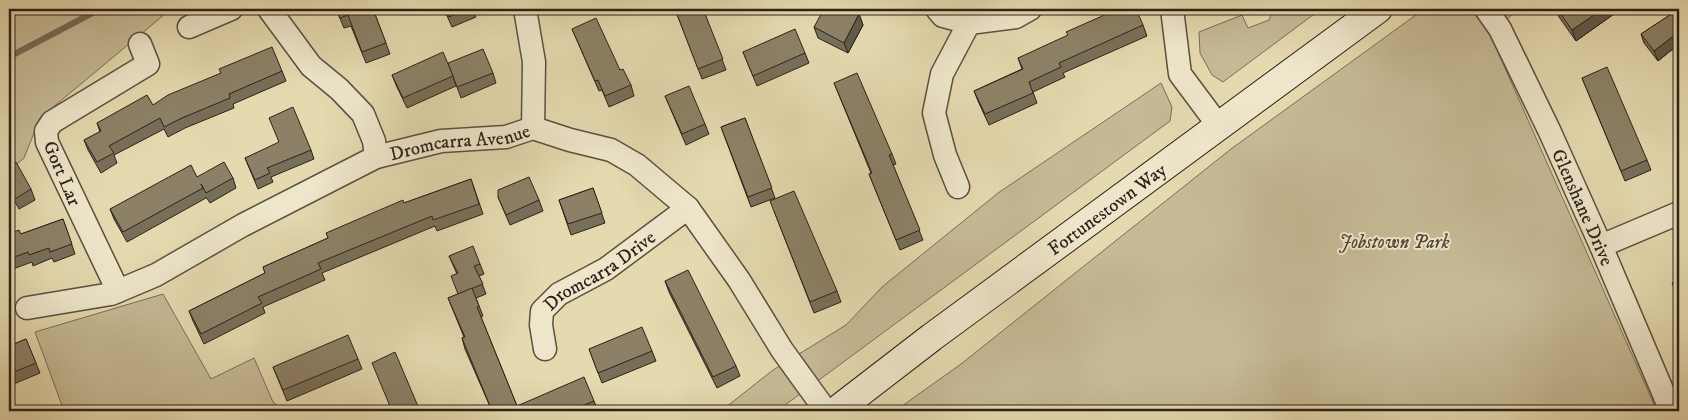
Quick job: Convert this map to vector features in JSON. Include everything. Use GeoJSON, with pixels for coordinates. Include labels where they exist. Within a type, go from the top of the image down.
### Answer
{"type":"FeatureCollection","features":[{"type":"Feature","properties":{"kind":"street"},"geometry":{"type":"LineString","coordinates":[[189,27],[231,9]]}},
{"type":"Feature","properties":{"kind":"street"},"geometry":{"type":"LineString","coordinates":[[268,9],[311,66],[339,89],[363,114],[374,141],[376,157]]}},
{"type":"Feature","properties":{"kind":"street"},"geometry":{"type":"LineString","coordinates":[[525,9],[534,62],[533,128]]}},
{"type":"Feature","properties":{"kind":"street"},"geometry":{"type":"LineString","coordinates":[[937,9],[943,16],[969,23],[1016,17],[1030,9]]}},
{"type":"Feature","properties":{"kind":"street"},"geometry":{"type":"LineString","coordinates":[[1172,9],[1180,74],[1218,125]]}},
{"type":"Feature","properties":{"kind":"street","name":"Fortunestown Way"},"geometry":{"type":"LineString","coordinates":[[836,411],[932,337],[1378,9]]}},
{"type":"Feature","properties":{"kind":"street","name":"Glenshane Drive"},"geometry":{"type":"LineString","coordinates":[[1486,9],[1504,37],[1549,130],[1601,246],[1671,411]]}},
{"type":"Feature","properties":{"kind":"street"},"geometry":{"type":"LineString","coordinates":[[958,187],[945,155],[934,113],[942,74],[969,23]]}},
{"type":"Feature","properties":{"kind":"street","name":"Gort Lar"},"geometry":{"type":"LineString","coordinates":[[118,291],[47,142],[46,131],[52,122],[148,64],[140,44]]}},
{"type":"Feature","properties":{"kind":"street","name":"Dromcarra Avenue"},"geometry":{"type":"LineString","coordinates":[[19,310],[111,294],[156,275],[243,225],[376,157],[441,141],[506,137],[533,128],[570,140],[611,150],[637,165],[688,208],[739,280],[782,350],[826,411]]}},
{"type":"Feature","properties":{"kind":"street","name":"Dromcarra Drive"},"geometry":{"type":"LineString","coordinates":[[545,349],[541,325],[542,311],[559,294],[606,269],[688,208]]}},
{"type":"Feature","properties":{"kind":"street"},"geometry":{"type":"LineString","coordinates":[[1601,246],[1679,213]]}},
{"type":"Feature","properties":{"kind":"green space"},"geometry":{"type":"Polygon","coordinates":[[[175,9],[165,14],[40,118],[24,158],[9,171],[9,10],[175,9]]]}},
{"type":"Feature","properties":{"kind":"green space"},"geometry":{"type":"Polygon","coordinates":[[[1273,9],[1321,9],[1223,82],[1212,75],[1200,53],[1199,32],[1242,15],[1248,28],[1269,20],[1273,9]]]}},
{"type":"Feature","properties":{"kind":"green space","name":"Jobstown Park"},"geometry":{"type":"Polygon","coordinates":[[[1427,9],[1520,9],[1489,32],[1657,411],[895,411],[961,364],[1231,149],[1420,12],[1427,9]]]}},
{"type":"Feature","properties":{"kind":"green space"},"geometry":{"type":"Polygon","coordinates":[[[1161,83],[1172,107],[1170,121],[777,411],[721,411],[773,370],[846,325],[882,287],[998,193],[1161,83]]]}},
{"type":"Feature","properties":{"kind":"green space"},"geometry":{"type":"Polygon","coordinates":[[[163,294],[211,379],[254,358],[273,402],[285,411],[64,411],[35,332],[163,294]]]}},
{"type":"Feature","properties":{"kind":"building"},"geometry":{"type":"Polygon","coordinates":[[[336,9],[373,9],[386,43],[362,52],[348,15],[340,18],[336,9]]]}},
{"type":"Feature","properties":{"kind":"building"},"geometry":{"type":"Polygon","coordinates":[[[445,9],[467,9],[449,17],[445,9]]]}},
{"type":"Feature","properties":{"kind":"building"},"geometry":{"type":"Polygon","coordinates":[[[675,9],[703,9],[723,59],[698,69],[675,9]]]}},
{"type":"Feature","properties":{"kind":"building"},"geometry":{"type":"Polygon","coordinates":[[[824,9],[848,9],[859,14],[844,43],[814,27],[824,9]]]}},
{"type":"Feature","properties":{"kind":"building"},"geometry":{"type":"Polygon","coordinates":[[[1118,9],[1136,9],[1143,25],[1059,63],[1061,67],[1029,82],[1033,93],[985,114],[974,91],[1023,69],[1018,58],[1068,35],[1066,32],[1118,9]]]}},
{"type":"Feature","properties":{"kind":"building"},"geometry":{"type":"Polygon","coordinates":[[[1557,9],[1603,9],[1572,30],[1557,9]]]}},
{"type":"Feature","properties":{"kind":"building"},"geometry":{"type":"Polygon","coordinates":[[[1679,9],[1679,39],[1676,34],[1654,51],[1641,34],[1679,9]]]}},
{"type":"Feature","properties":{"kind":"building"},"geometry":{"type":"Polygon","coordinates":[[[596,18],[620,70],[623,69],[631,85],[605,96],[598,80],[595,81],[572,29],[596,18]]]}},
{"type":"Feature","properties":{"kind":"building"},"geometry":{"type":"Polygon","coordinates":[[[795,29],[805,53],[753,76],[743,52],[795,29]]]}},
{"type":"Feature","properties":{"kind":"building"},"geometry":{"type":"Polygon","coordinates":[[[272,47],[282,71],[229,94],[230,98],[164,127],[160,118],[109,146],[114,153],[97,162],[84,140],[101,131],[97,123],[147,95],[153,105],[168,95],[221,73],[219,69],[272,47]]]}},
{"type":"Feature","properties":{"kind":"building"},"geometry":{"type":"Polygon","coordinates":[[[483,49],[493,73],[457,87],[448,63],[483,49]]]}},
{"type":"Feature","properties":{"kind":"building"},"geometry":{"type":"Polygon","coordinates":[[[443,52],[453,76],[403,98],[392,75],[443,52]]]}},
{"type":"Feature","properties":{"kind":"building"},"geometry":{"type":"Polygon","coordinates":[[[1607,67],[1647,160],[1621,171],[1582,78],[1607,67]]]}},
{"type":"Feature","properties":{"kind":"building"},"geometry":{"type":"Polygon","coordinates":[[[857,73],[892,154],[889,155],[920,230],[896,240],[869,174],[872,173],[834,83],[857,73]]]}},
{"type":"Feature","properties":{"kind":"building"},"geometry":{"type":"Polygon","coordinates":[[[689,86],[705,124],[682,134],[665,96],[689,86]]]}},
{"type":"Feature","properties":{"kind":"building"},"geometry":{"type":"Polygon","coordinates":[[[293,107],[311,150],[267,168],[270,173],[255,180],[245,158],[279,142],[269,118],[293,107]]]}},
{"type":"Feature","properties":{"kind":"building"},"geometry":{"type":"Polygon","coordinates":[[[745,118],[772,188],[748,197],[721,127],[745,118]]]}},
{"type":"Feature","properties":{"kind":"building"},"geometry":{"type":"Polygon","coordinates":[[[16,162],[31,189],[15,199],[9,187],[9,166],[16,162]]]}},
{"type":"Feature","properties":{"kind":"building"},"geometry":{"type":"Polygon","coordinates":[[[224,162],[233,178],[206,193],[201,184],[203,188],[123,232],[110,209],[191,165],[197,177],[224,162]]]}},
{"type":"Feature","properties":{"kind":"building"},"geometry":{"type":"Polygon","coordinates":[[[529,177],[539,200],[506,215],[498,197],[498,190],[529,177]]]}},
{"type":"Feature","properties":{"kind":"building"},"geometry":{"type":"Polygon","coordinates":[[[471,179],[479,204],[433,220],[432,216],[318,263],[321,269],[258,297],[262,303],[201,334],[189,311],[265,273],[263,267],[328,238],[326,233],[403,200],[404,203],[471,179]]]}},
{"type":"Feature","properties":{"kind":"building"},"geometry":{"type":"Polygon","coordinates":[[[593,188],[602,213],[568,224],[559,200],[593,188]]]}},
{"type":"Feature","properties":{"kind":"building"},"geometry":{"type":"Polygon","coordinates":[[[794,191],[837,291],[810,302],[770,201],[794,191]]]}},
{"type":"Feature","properties":{"kind":"building"},"geometry":{"type":"Polygon","coordinates":[[[63,219],[72,244],[50,252],[49,248],[29,255],[28,252],[9,259],[9,234],[19,230],[21,234],[63,219]]]}},
{"type":"Feature","properties":{"kind":"building"},"geometry":{"type":"Polygon","coordinates":[[[473,246],[480,264],[474,266],[483,284],[458,294],[451,276],[458,273],[449,256],[473,246]]]}},
{"type":"Feature","properties":{"kind":"building"},"geometry":{"type":"Polygon","coordinates":[[[688,270],[736,366],[713,377],[665,281],[688,270]]]}},
{"type":"Feature","properties":{"kind":"building"},"geometry":{"type":"Polygon","coordinates":[[[1679,279],[1679,298],[1672,283],[1679,279]]]}},
{"type":"Feature","properties":{"kind":"building"},"geometry":{"type":"Polygon","coordinates":[[[472,288],[479,306],[477,307],[517,406],[584,377],[594,401],[570,411],[492,411],[462,338],[465,337],[448,298],[472,288]]]}},
{"type":"Feature","properties":{"kind":"building"},"geometry":{"type":"Polygon","coordinates":[[[642,327],[652,351],[598,373],[589,349],[642,327]]]}},
{"type":"Feature","properties":{"kind":"building"},"geometry":{"type":"Polygon","coordinates":[[[348,335],[358,359],[283,390],[273,367],[348,335]]]}},
{"type":"Feature","properties":{"kind":"building"},"geometry":{"type":"Polygon","coordinates":[[[26,339],[36,363],[9,374],[9,346],[26,339]]]}},
{"type":"Feature","properties":{"kind":"building"},"geometry":{"type":"Polygon","coordinates":[[[395,352],[420,411],[392,411],[372,363],[395,352]]]}},
{"type":"Feature","properties":{"kind":"waterway"},"geometry":{"type":"LineString","coordinates":[[9,57],[100,9]]}}]}
